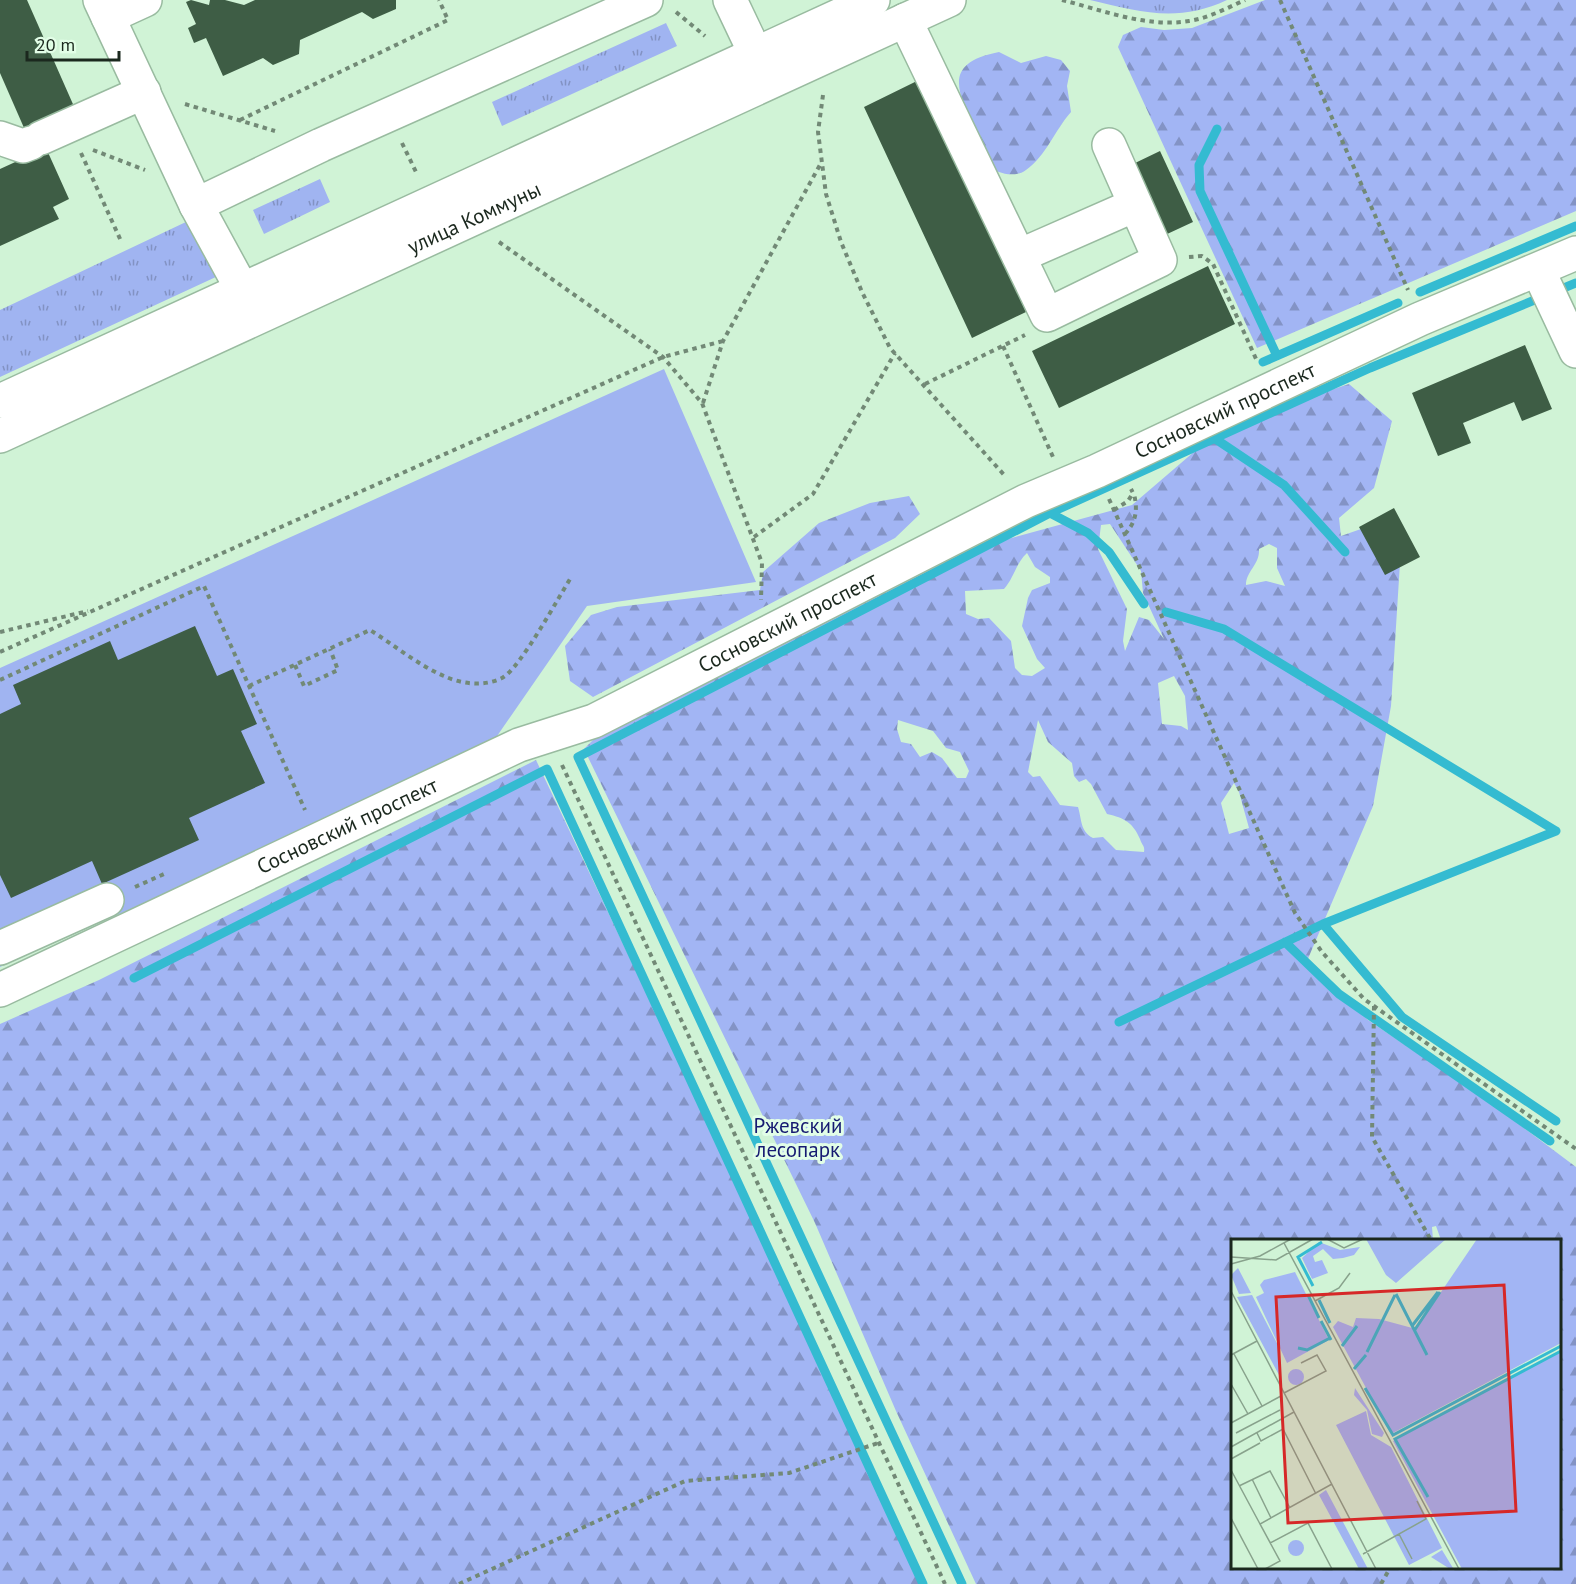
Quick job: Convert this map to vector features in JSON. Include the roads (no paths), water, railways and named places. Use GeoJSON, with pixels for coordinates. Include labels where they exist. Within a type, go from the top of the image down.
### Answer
{"type":"FeatureCollection","features":[{"type":"Feature","properties":{"kind":"street"},"geometry":{"type":"LineString","coordinates":[[145,0],[104,8],[192,196],[249,303]]}},
{"type":"Feature","properties":{"kind":"street"},"geometry":{"type":"LineString","coordinates":[[730,0],[763,68]]}},
{"type":"Feature","properties":{"kind":"street","name":"улица Коммуны"},"geometry":{"type":"LineString","coordinates":[[763,68],[873,0]]}},
{"type":"Feature","properties":{"kind":"street","name":"улица Коммуны"},"geometry":{"type":"LineString","coordinates":[[0,401],[249,303],[763,68],[905,20],[949,0]]}},
{"type":"Feature","properties":{"kind":"street"},"geometry":{"type":"LineString","coordinates":[[192,196],[321,145],[658,4]]}},
{"type":"Feature","properties":{"kind":"street"},"geometry":{"type":"LineString","coordinates":[[905,20],[1047,315],[1160,260],[1108,145]]}},
{"type":"Feature","properties":{"kind":"street"},"geometry":{"type":"LineString","coordinates":[[40,139],[144,92]]}},
{"type":"Feature","properties":{"kind":"street"},"geometry":{"type":"LineString","coordinates":[[1019,256],[1135,205]]}},
{"type":"Feature","properties":{"kind":"street","name":"Сосновский проспект"},"geometry":{"type":"LineString","coordinates":[[0,990],[519,745],[550,737],[594,721],[1026,501],[1066,485],[1420,319],[1576,254]]}},
{"type":"Feature","properties":{"kind":"street"},"geometry":{"type":"LineString","coordinates":[[1538,270],[1576,351]]}},
{"type":"Feature","properties":{"kind":"street","name":"улица Коммуны"},"geometry":{"type":"LineString","coordinates":[[0,436],[249,303]]}},
{"type":"Feature","properties":{"kind":"street"},"geometry":{"type":"LineString","coordinates":[[0,948],[108,900]]}},
{"type":"Feature","properties":{"kind":"waterway"},"geometry":{"type":"LineString","coordinates":[[1217,129],[1199,165],[1200,191],[1277,356]]}},
{"type":"Feature","properties":{"kind":"waterway"},"geometry":{"type":"LineString","coordinates":[[1420,292],[1576,226]]}},
{"type":"Feature","properties":{"kind":"waterway"},"geometry":{"type":"LineString","coordinates":[[962,1584],[578,757],[1050,513],[1370,368],[1576,283]]}},
{"type":"Feature","properties":{"kind":"waterway"},"geometry":{"type":"LineString","coordinates":[[1263,362],[1398,303]]}},
{"type":"Feature","properties":{"kind":"waterway"},"geometry":{"type":"LineString","coordinates":[[1214,438],[1284,485],[1345,552]]}},
{"type":"Feature","properties":{"kind":"waterway"},"geometry":{"type":"LineString","coordinates":[[1050,513],[1088,533],[1109,552],[1144,604]]}},
{"type":"Feature","properties":{"kind":"waterway"},"geometry":{"type":"LineString","coordinates":[[1166,612],[1224,629],[1556,831]]}},
{"type":"Feature","properties":{"kind":"waterway"},"geometry":{"type":"LineString","coordinates":[[134,978],[547,769],[923,1584]]}},
{"type":"Feature","properties":{"kind":"waterway"},"geometry":{"type":"LineString","coordinates":[[1119,1022],[1323,924],[1556,831]]}},
{"type":"Feature","properties":{"kind":"waterway"},"geometry":{"type":"LineString","coordinates":[[1323,924],[1402,1017],[1556,1121]]}},
{"type":"Feature","properties":{"kind":"waterway"},"geometry":{"type":"LineString","coordinates":[[1285,942],[1339,994],[1550,1141]]}},
{"type":"Feature","properties":{"kind":"park label","name":"Ржевский лесопарк"},"geometry":{"type":"Point","coordinates":[798,1138]}}]}
